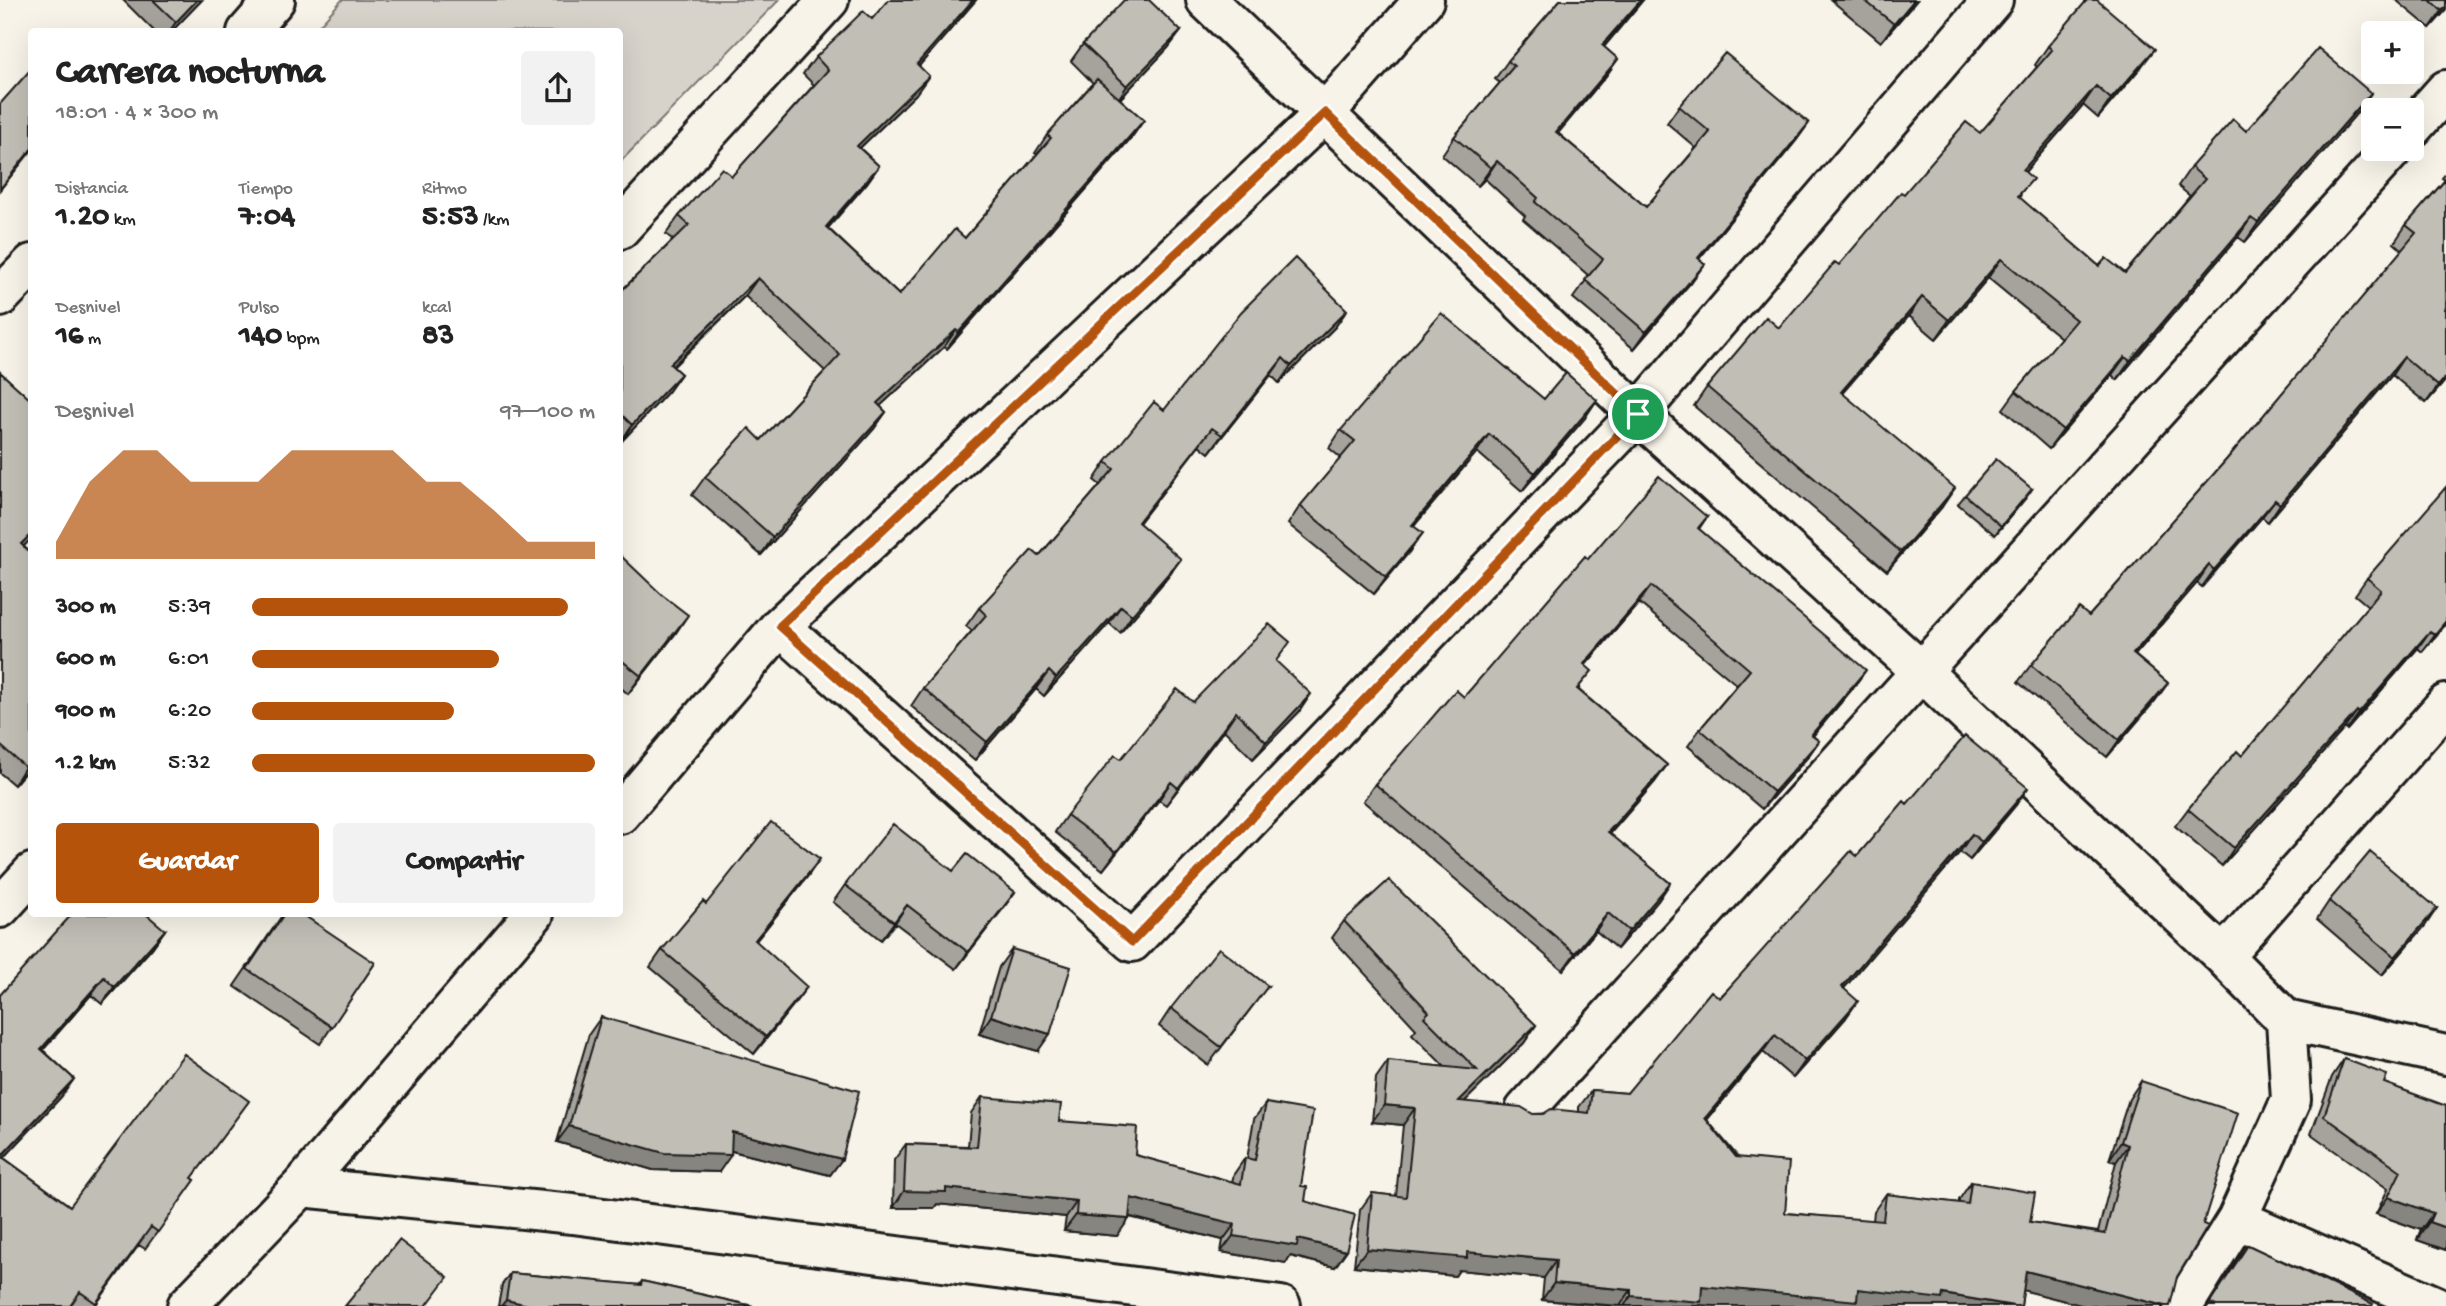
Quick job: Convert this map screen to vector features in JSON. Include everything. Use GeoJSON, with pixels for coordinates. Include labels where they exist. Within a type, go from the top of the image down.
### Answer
{"type":"FeatureCollection","features":[{"type":"Feature","properties":{"kind":"street"},"geometry":{"type":"LineString","coordinates":[[250,28],[275,0]]}},
{"type":"Feature","properties":{"kind":"street"},"geometry":{"type":"LineString","coordinates":[[623,226],[829,0]]}},
{"type":"Feature","properties":{"kind":"street"},"geometry":{"type":"LineString","coordinates":[[1206,0],[1638,414],[1920,670],[2223,956],[2286,1020],[2446,1055]]}},
{"type":"Feature","properties":{"kind":"street"},"geometry":{"type":"LineString","coordinates":[[623,810],[780,626],[1325,113],[1424,0]]}},
{"type":"Feature","properties":{"kind":"street"},"geometry":{"type":"LineString","coordinates":[[780,626],[1132,942],[1638,414],[1993,0]]}},
{"type":"Feature","properties":{"kind":"street"},"geometry":{"type":"LineString","coordinates":[[2424,115],[2446,90]]}},
{"type":"Feature","properties":{"kind":"street"},"geometry":{"type":"LineString","coordinates":[[1525,1110],[2382,161]]}},
{"type":"Feature","properties":{"kind":"street"},"geometry":{"type":"LineString","coordinates":[[0,297],[28,268]]}},
{"type":"Feature","properties":{"kind":"street"},"geometry":{"type":"LineString","coordinates":[[2223,956],[2446,704]]}},
{"type":"Feature","properties":{"kind":"street"},"geometry":{"type":"LineString","coordinates":[[0,908],[28,877]]}},
{"type":"Feature","properties":{"kind":"street"},"geometry":{"type":"LineString","coordinates":[[187,1306],[301,1187],[531,917]]}},
{"type":"Feature","properties":{"kind":"street"},"geometry":{"type":"LineString","coordinates":[[2183,1306],[2237,1219],[2291,1100],[2286,1020]]}},
{"type":"Feature","properties":{"kind":"street"},"geometry":{"type":"LineString","coordinates":[[301,1187],[573,1214],[1125,1296],[1281,1306]]}},
{"type":"Feature","properties":{"kind":"street"},"geometry":{"type":"LineString","coordinates":[[2237,1219],[2436,1306]]}},
{"type":"Feature","properties":{"kind":"shaded area"},"geometry":{"type":"Polygon","coordinates":[[[342,0],[779,0],[623,159],[623,28],[317,28],[342,0]]]}},
{"type":"Feature","properties":{"kind":"building"},"geometry":{"type":"Polygon","coordinates":[[[153,0],[197,0],[176,22],[153,0]]]}},
{"type":"Feature","properties":{"kind":"building"},"geometry":{"type":"Polygon","coordinates":[[[888,0],[973,0],[917,64],[929,76],[857,146],[879,166],[826,227],[899,295],[955,229],[965,238],[1051,138],[1047,135],[1097,79],[1144,120],[959,332],[956,330],[877,403],[886,412],[773,537],[705,477],[749,428],[761,440],[840,355],[758,278],[670,364],[681,374],[632,425],[623,416],[623,289],[689,225],[679,216],[722,168],[732,176],[828,70],[816,57],[863,11],[872,19],[888,0]]]}},
{"type":"Feature","properties":{"kind":"building"},"geometry":{"type":"Polygon","coordinates":[[[1124,0],[1149,0],[1181,31],[1127,86],[1083,44],[1124,0]]]}},
{"type":"Feature","properties":{"kind":"building"},"geometry":{"type":"Polygon","coordinates":[[[1560,0],[1641,0],[1602,45],[1618,59],[1556,132],[1646,207],[1710,132],[1679,106],[1725,53],[1809,123],[1698,258],[1705,264],[1646,332],[1585,280],[1603,259],[1535,202],[1538,198],[1497,161],[1491,168],[1454,137],[1514,66],[1508,61],[1560,0]]]}},
{"type":"Feature","properties":{"kind":"building"},"geometry":{"type":"Polygon","coordinates":[[[1864,0],[1914,0],[1894,24],[1864,0]]]}},
{"type":"Feature","properties":{"kind":"building"},"geometry":{"type":"Polygon","coordinates":[[[2087,0],[2097,0],[2155,49],[2111,99],[2096,86],[2023,170],[2033,179],[2018,196],[2099,266],[2106,258],[2125,273],[2205,179],[2191,167],[2233,119],[2246,131],[2318,48],[2371,93],[2367,98],[2361,98],[2361,105],[2258,223],[2251,218],[2130,361],[2125,357],[2063,430],[2016,391],[2076,320],[2001,259],[1949,320],[1922,297],[1841,392],[1955,488],[1901,552],[1707,387],[1766,317],[1779,328],[1835,262],[1839,265],[1901,192],[1904,194],[1966,122],[1980,133],[2052,50],[2048,46],[2087,0]]]}},
{"type":"Feature","properties":{"kind":"building"},"geometry":{"type":"Polygon","coordinates":[[[2430,0],[2446,0],[2446,6],[2442,11],[2430,0]]]}},
{"type":"Feature","properties":{"kind":"building"},"geometry":{"type":"Polygon","coordinates":[[[28,72],[28,153],[0,189],[0,104],[28,72]]]}},
{"type":"Feature","properties":{"kind":"building"},"geometry":{"type":"Polygon","coordinates":[[[2446,179],[2446,377],[2438,386],[2404,357],[2280,504],[2275,500],[2214,570],[2209,565],[2133,654],[2168,683],[2119,740],[2031,665],[2079,608],[2089,616],[2227,459],[2416,233],[2406,225],[2446,179]]]}},
{"type":"Feature","properties":{"kind":"building"},"geometry":{"type":"Polygon","coordinates":[[[1295,258],[1347,310],[1291,366],[1283,358],[1222,435],[1212,428],[1138,522],[1181,559],[1132,615],[1121,606],[1056,678],[1049,671],[987,742],[923,688],[986,615],[979,608],[1032,550],[1039,556],[1114,469],[1106,462],[1154,402],[1164,410],[1241,312],[1295,258]]]}},
{"type":"Feature","properties":{"kind":"building"},"geometry":{"type":"Polygon","coordinates":[[[1441,313],[1544,399],[1566,373],[1597,400],[1535,473],[1489,434],[1412,525],[1423,533],[1386,577],[1300,506],[1355,441],[1341,430],[1441,313]]]}},
{"type":"Feature","properties":{"kind":"building"},"geometry":{"type":"Polygon","coordinates":[[[0,372],[28,397],[28,537],[21,544],[28,550],[28,764],[25,767],[0,745],[0,372]]]}},
{"type":"Feature","properties":{"kind":"building"},"geometry":{"type":"Polygon","coordinates":[[[1996,459],[2032,489],[2001,526],[1965,495],[1996,459]]]}},
{"type":"Feature","properties":{"kind":"building"},"geometry":{"type":"Polygon","coordinates":[[[1659,476],[1707,517],[1698,528],[1866,670],[1811,735],[1819,741],[1774,792],[1700,729],[1750,670],[1651,586],[1584,664],[1592,671],[1577,689],[1667,765],[1608,832],[1670,883],[1629,931],[1608,913],[1575,953],[1375,784],[1456,690],[1464,697],[1585,556],[1588,559],[1659,476]]]}},
{"type":"Feature","properties":{"kind":"building"},"geometry":{"type":"Polygon","coordinates":[[[2446,487],[2446,621],[2435,634],[2430,631],[2359,713],[2357,711],[2234,848],[2188,809],[2237,751],[2242,756],[2381,590],[2367,578],[2446,487]]]}},
{"type":"Feature","properties":{"kind":"building"},"geometry":{"type":"Polygon","coordinates":[[[623,558],[662,595],[688,615],[641,676],[623,661],[623,558]]]}},
{"type":"Feature","properties":{"kind":"building"},"geometry":{"type":"Polygon","coordinates":[[[1269,624],[1290,642],[1276,661],[1311,694],[1266,742],[1236,712],[1178,788],[1171,782],[1116,852],[1067,815],[1115,755],[1121,759],[1177,689],[1193,702],[1269,624]]]}},
{"type":"Feature","properties":{"kind":"building"},"geometry":{"type":"Polygon","coordinates":[[[1965,736],[2028,788],[1982,842],[1972,834],[1842,987],[1858,1001],[1805,1061],[1775,1035],[1705,1118],[1736,1157],[1789,1162],[1785,1213],[1883,1221],[1886,1194],[1968,1204],[1971,1182],[2035,1193],[2030,1222],[2105,1234],[2128,1145],[2121,1142],[2141,1081],[2238,1113],[2203,1224],[2208,1226],[2177,1277],[2170,1306],[2026,1271],[2021,1306],[1943,1294],[1942,1299],[1858,1289],[1857,1301],[1702,1286],[1701,1302],[1631,1296],[1631,1290],[1554,1283],[1556,1260],[1467,1252],[1467,1258],[1367,1249],[1372,1193],[1406,1197],[1415,1108],[1384,1105],[1388,1061],[1477,1070],[1424,1017],[1429,1012],[1344,921],[1389,880],[1536,1025],[1459,1101],[1521,1107],[1533,1114],[1543,1114],[1551,1109],[1589,1113],[1592,1090],[1627,1093],[1711,991],[1720,998],[1851,851],[1857,856],[1904,801],[1907,804],[1965,736]]]}},
{"type":"Feature","properties":{"kind":"building"},"geometry":{"type":"Polygon","coordinates":[[[771,822],[820,859],[755,940],[807,987],[766,1037],[662,950],[703,901],[706,904],[771,822]]]}},
{"type":"Feature","properties":{"kind":"building"},"geometry":{"type":"Polygon","coordinates":[[[893,824],[953,871],[967,854],[1015,892],[968,952],[907,905],[894,922],[845,885],[893,824]]]}},
{"type":"Feature","properties":{"kind":"building"},"geometry":{"type":"Polygon","coordinates":[[[2370,852],[2437,908],[2395,957],[2329,901],[2370,852]]]}},
{"type":"Feature","properties":{"kind":"building"},"geometry":{"type":"Polygon","coordinates":[[[69,917],[150,917],[165,930],[114,987],[104,977],[41,1049],[74,1079],[1,1156],[70,1206],[184,1054],[249,1101],[192,1178],[195,1180],[158,1232],[151,1227],[96,1303],[80,1292],[70,1306],[0,1306],[0,995],[69,917]]]}},
{"type":"Feature","properties":{"kind":"building"},"geometry":{"type":"Polygon","coordinates":[[[282,917],[306,917],[375,963],[332,1027],[247,969],[282,917]]]}},
{"type":"Feature","properties":{"kind":"building"},"geometry":{"type":"Polygon","coordinates":[[[1219,948],[1268,986],[1221,1047],[1171,1008],[1219,948]]]}},
{"type":"Feature","properties":{"kind":"building"},"geometry":{"type":"Polygon","coordinates":[[[1012,949],[1071,967],[1050,1034],[991,1016],[1012,949]]]}},
{"type":"Feature","properties":{"kind":"building"},"geometry":{"type":"Polygon","coordinates":[[[601,1017],[859,1091],[842,1159],[732,1132],[731,1155],[664,1153],[569,1126],[601,1017]]]}},
{"type":"Feature","properties":{"kind":"building"},"geometry":{"type":"Polygon","coordinates":[[[2344,1059],[2387,1075],[2384,1083],[2446,1106],[2446,1228],[2429,1222],[2433,1213],[2388,1197],[2401,1171],[2324,1116],[2344,1059]]]}},
{"type":"Feature","properties":{"kind":"building"},"geometry":{"type":"Polygon","coordinates":[[[982,1097],[1061,1104],[1059,1121],[1137,1127],[1135,1155],[1241,1184],[1245,1158],[1255,1160],[1266,1103],[1313,1111],[1301,1186],[1307,1187],[1305,1201],[1355,1215],[1346,1251],[1298,1239],[1297,1246],[1233,1236],[1235,1224],[1131,1198],[1129,1219],[1076,1215],[1077,1201],[946,1188],[946,1192],[904,1191],[906,1144],[977,1147],[982,1097]]]}},
{"type":"Feature","properties":{"kind":"building"},"geometry":{"type":"Polygon","coordinates":[[[399,1240],[448,1277],[426,1306],[345,1306],[399,1240]]]}},
{"type":"Feature","properties":{"kind":"building"},"geometry":{"type":"Polygon","coordinates":[[[2248,1245],[2373,1304],[2216,1306],[2210,1303],[2248,1245]]]}},
{"type":"Feature","properties":{"kind":"building"},"geometry":{"type":"Polygon","coordinates":[[[510,1273],[641,1285],[642,1281],[753,1306],[533,1306],[506,1300],[510,1273]]]}},
{"type":"Feature","properties":{"kind":"route"},"geometry":{"type":"LineString","coordinates":[[1325,113],[1638,414],[1132,942],[780,626],[1325,113]]}}]}
